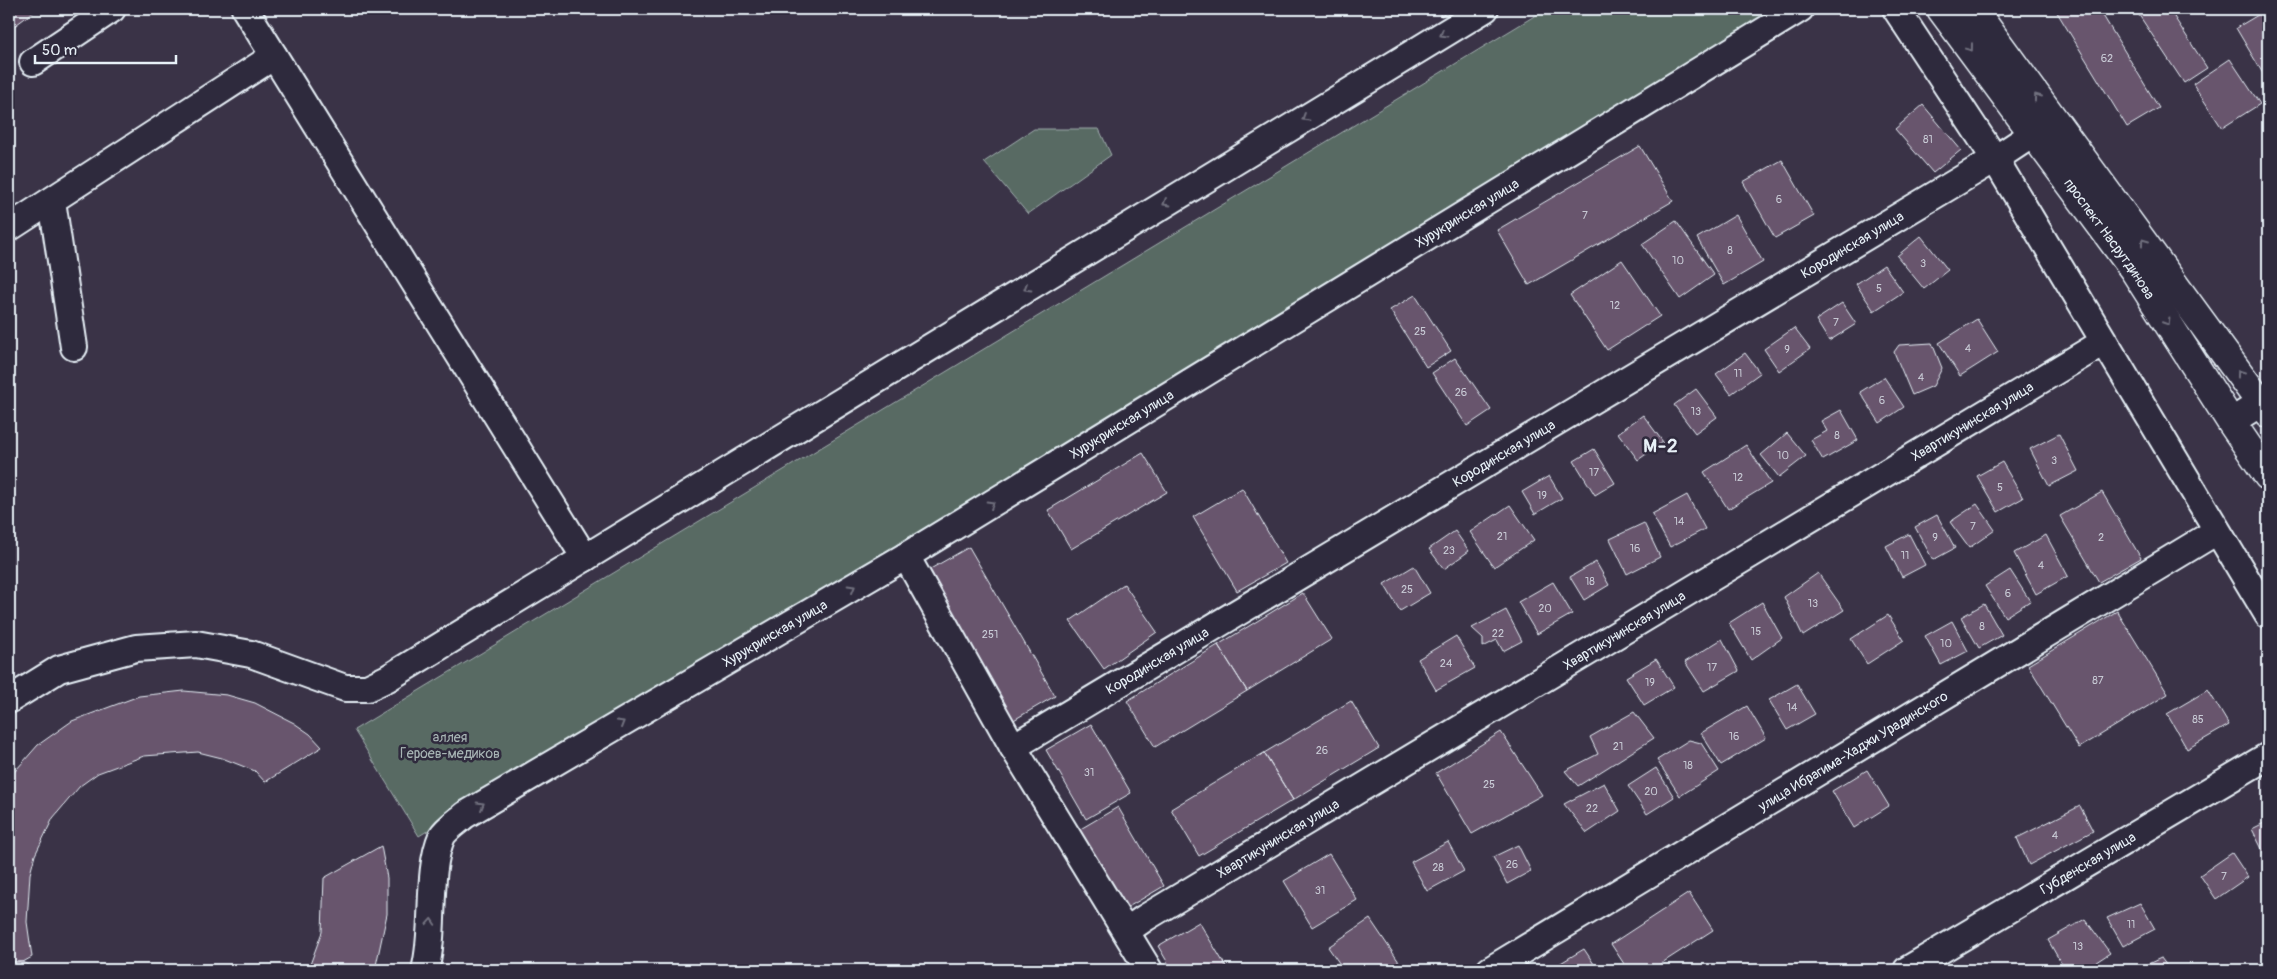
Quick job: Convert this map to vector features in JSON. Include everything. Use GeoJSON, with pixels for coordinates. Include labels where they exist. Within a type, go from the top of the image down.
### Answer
{"type":"FeatureCollection","features":[{"type":"Feature","properties":{"kind":"main road","name":"проспект Насрутдинова"},"geometry":{"type":"LineString","coordinates":[[1941,9],[2043,126],[2266,405]]}},
{"type":"Feature","properties":{"kind":"main road","name":"проспект Насрутдинова"},"geometry":{"type":"LineString","coordinates":[[1973,9],[2043,126],[2231,422],[2268,476]]}},
{"type":"Feature","properties":{"kind":"street"},"geometry":{"type":"LineString","coordinates":[[33,62],[112,9]]}},
{"type":"Feature","properties":{"kind":"street"},"geometry":{"type":"LineString","coordinates":[[244,9],[585,558]]}},
{"type":"Feature","properties":{"kind":"street"},"geometry":{"type":"LineString","coordinates":[[9,700],[59,669],[136,648],[196,644],[251,654],[345,688],[367,688],[388,678],[1485,9]]}},
{"type":"Feature","properties":{"kind":"street","name":"Хурукринская улица"},"geometry":{"type":"LineString","coordinates":[[425,970],[429,956],[436,868],[443,835],[465,815],[906,556],[1800,9]]}},
{"type":"Feature","properties":{"kind":"street"},"geometry":{"type":"LineString","coordinates":[[1896,9],[1995,159],[2268,615]]}},
{"type":"Feature","properties":{"kind":"street"},"geometry":{"type":"LineString","coordinates":[[9,228],[274,56]]}},
{"type":"Feature","properties":{"kind":"street","name":"Кородинская улица"},"geometry":{"type":"LineString","coordinates":[[1012,747],[1995,159],[2043,126]]}},
{"type":"Feature","properties":{"kind":"street"},"geometry":{"type":"LineString","coordinates":[[52,201],[74,348]]}},
{"type":"Feature","properties":{"kind":"street","name":"Хвартикунинская улица"},"geometry":{"type":"LineString","coordinates":[[1136,924],[2104,342]]}},
{"type":"Feature","properties":{"kind":"street"},"geometry":{"type":"LineString","coordinates":[[2231,422],[2266,405]]}},
{"type":"Feature","properties":{"kind":"street","name":"улица Ибрагима-Хаджи Урадинского"},"geometry":{"type":"LineString","coordinates":[[1490,970],[2217,532]]}},
{"type":"Feature","properties":{"kind":"street"},"geometry":{"type":"LineString","coordinates":[[906,556],[1012,747],[1136,924],[1149,970]]}},
{"type":"Feature","properties":{"kind":"street","name":"Губденская улица"},"geometry":{"type":"LineString","coordinates":[[1907,970],[2268,756]]}},
{"type":"Feature","properties":{"kind":"green space","name":"аллея Героев-медиков"},"geometry":{"type":"Polygon","coordinates":[[[1546,9],[1781,9],[419,836],[354,730],[1546,9]]]}},
{"type":"Feature","properties":{"kind":"green space"},"geometry":{"type":"Polygon","coordinates":[[[1034,129],[1099,129],[1111,155],[1028,214],[984,162],[1034,129]]]}},
{"type":"Feature","properties":{"kind":"building"},"geometry":{"type":"Polygon","coordinates":[[[9,9],[35,9],[36,10],[9,30],[9,9]]]}},
{"type":"Feature","properties":{"kind":"building"},"geometry":{"type":"Polygon","coordinates":[[[1437,9],[1453,9],[1441,16],[1437,9]]]}},
{"type":"Feature","properties":{"kind":"building"},"geometry":{"type":"Polygon","coordinates":[[[2055,9],[2099,9],[2159,108],[2127,127],[2055,9]]]}},
{"type":"Feature","properties":{"kind":"building"},"geometry":{"type":"Polygon","coordinates":[[[2135,9],[2169,9],[2207,68],[2184,83],[2135,9]]]}},
{"type":"Feature","properties":{"kind":"building"},"geometry":{"type":"Polygon","coordinates":[[[2268,9],[2268,82],[2236,28],[2268,9]]]}},
{"type":"Feature","properties":{"kind":"building"},"geometry":{"type":"Polygon","coordinates":[[[2230,59],[2260,104],[2222,128],[2193,84],[2230,59]]]}},
{"type":"Feature","properties":{"kind":"building"},"geometry":{"type":"Polygon","coordinates":[[[1923,105],[1961,150],[1933,173],[1895,129],[1923,105]]]}},
{"type":"Feature","properties":{"kind":"building"},"geometry":{"type":"Polygon","coordinates":[[[1640,146],[1673,201],[1529,285],[1497,230],[1640,146]]]}},
{"type":"Feature","properties":{"kind":"building"},"geometry":{"type":"Polygon","coordinates":[[[1782,160],[1814,216],[1775,238],[1743,182],[1782,160]]]}},
{"type":"Feature","properties":{"kind":"building"},"geometry":{"type":"Polygon","coordinates":[[[1736,215],[1763,262],[1724,285],[1697,238],[1736,215]]]}},
{"type":"Feature","properties":{"kind":"building"},"geometry":{"type":"Polygon","coordinates":[[[1676,221],[1714,275],[1680,299],[1642,244],[1676,221]]]}},
{"type":"Feature","properties":{"kind":"building"},"geometry":{"type":"Polygon","coordinates":[[[1921,236],[1948,270],[1924,289],[1897,256],[1921,236]]]}},
{"type":"Feature","properties":{"kind":"building"},"geometry":{"type":"Polygon","coordinates":[[[1622,260],[1660,316],[1607,350],[1570,295],[1622,260]]]}},
{"type":"Feature","properties":{"kind":"building"},"geometry":{"type":"Polygon","coordinates":[[[1884,265],[1903,292],[1874,311],[1856,284],[1884,265]]]}},
{"type":"Feature","properties":{"kind":"building"},"geometry":{"type":"Polygon","coordinates":[[[1415,295],[1451,351],[1426,367],[1390,310],[1415,295]]]}},
{"type":"Feature","properties":{"kind":"building"},"geometry":{"type":"Polygon","coordinates":[[[1842,303],[1856,324],[1829,341],[1816,320],[1842,303]]]}},
{"type":"Feature","properties":{"kind":"building"},"geometry":{"type":"Polygon","coordinates":[[[1977,319],[1998,352],[1960,376],[1939,343],[1977,319]]]}},
{"type":"Feature","properties":{"kind":"building"},"geometry":{"type":"Polygon","coordinates":[[[1794,328],[1810,349],[1779,371],[1764,349],[1794,328]]]}},
{"type":"Feature","properties":{"kind":"building"},"geometry":{"type":"Polygon","coordinates":[[[1932,343],[1942,368],[1933,386],[1912,395],[1894,352],[1899,345],[1932,343]]]}},
{"type":"Feature","properties":{"kind":"building"},"geometry":{"type":"Polygon","coordinates":[[[1745,353],[1760,373],[1731,394],[1716,374],[1745,353]]]}},
{"type":"Feature","properties":{"kind":"building"},"geometry":{"type":"Polygon","coordinates":[[[1455,358],[1491,410],[1467,426],[1432,373],[1455,358]]]}},
{"type":"Feature","properties":{"kind":"building"},"geometry":{"type":"Polygon","coordinates":[[[1884,377],[1904,407],[1880,423],[1860,392],[1884,377]]]}},
{"type":"Feature","properties":{"kind":"building"},"geometry":{"type":"Polygon","coordinates":[[[1696,389],[1717,417],[1695,433],[1674,405],[1696,389]]]}},
{"type":"Feature","properties":{"kind":"building"},"geometry":{"type":"Polygon","coordinates":[[[1841,410],[1858,440],[1823,460],[1811,440],[1827,431],[1821,421],[1841,410]]]}},
{"type":"Feature","properties":{"kind":"building"},"geometry":{"type":"Polygon","coordinates":[[[1643,415],[1663,442],[1638,460],[1618,433],[1643,415]]]}},
{"type":"Feature","properties":{"kind":"building"},"geometry":{"type":"Polygon","coordinates":[[[1787,433],[1806,456],[1779,477],[1761,455],[1787,433]]]}},
{"type":"Feature","properties":{"kind":"building"},"geometry":{"type":"Polygon","coordinates":[[[2059,434],[2078,471],[2049,486],[2030,449],[2059,434]]]}},
{"type":"Feature","properties":{"kind":"building"},"geometry":{"type":"Polygon","coordinates":[[[1746,445],[1771,483],[1728,509],[1704,472],[1746,445]]]}},
{"type":"Feature","properties":{"kind":"building"},"geometry":{"type":"Polygon","coordinates":[[[1594,449],[1615,483],[1595,495],[1574,461],[1594,449]]]}},
{"type":"Feature","properties":{"kind":"building"},"geometry":{"type":"Polygon","coordinates":[[[1143,453],[1167,492],[1071,549],[1048,510],[1143,453]]]}},
{"type":"Feature","properties":{"kind":"building"},"geometry":{"type":"Polygon","coordinates":[[[2002,462],[2023,498],[1998,512],[1977,476],[2002,462]]]}},
{"type":"Feature","properties":{"kind":"building"},"geometry":{"type":"Polygon","coordinates":[[[1549,476],[1562,498],[1535,514],[1522,492],[1549,476]]]}},
{"type":"Feature","properties":{"kind":"building"},"geometry":{"type":"Polygon","coordinates":[[[1242,488],[1286,563],[1237,591],[1193,517],[1242,488]]]}},
{"type":"Feature","properties":{"kind":"building"},"geometry":{"type":"Polygon","coordinates":[[[2102,492],[2141,558],[2099,582],[2060,516],[2102,492]]]}},
{"type":"Feature","properties":{"kind":"building"},"geometry":{"type":"Polygon","coordinates":[[[1687,495],[1705,529],[1670,547],[1652,514],[1687,495]]]}},
{"type":"Feature","properties":{"kind":"building"},"geometry":{"type":"Polygon","coordinates":[[[1977,504],[1995,530],[1969,548],[1950,522],[1977,504]]]}},
{"type":"Feature","properties":{"kind":"building"},"geometry":{"type":"Polygon","coordinates":[[[1510,505],[1534,540],[1494,567],[1470,532],[1510,505]]]}},
{"type":"Feature","properties":{"kind":"building"},"geometry":{"type":"Polygon","coordinates":[[[1937,515],[1955,548],[1933,560],[1915,527],[1937,515]]]}},
{"type":"Feature","properties":{"kind":"building"},"geometry":{"type":"Polygon","coordinates":[[[1644,523],[1660,557],[1627,574],[1610,539],[1644,523]]]}},
{"type":"Feature","properties":{"kind":"building"},"geometry":{"type":"Polygon","coordinates":[[[1455,531],[1469,551],[1444,569],[1429,549],[1455,531]]]}},
{"type":"Feature","properties":{"kind":"building"},"geometry":{"type":"Polygon","coordinates":[[[1909,534],[1925,565],[1902,577],[1886,546],[1909,534]]]}},
{"type":"Feature","properties":{"kind":"building"},"geometry":{"type":"Polygon","coordinates":[[[2046,535],[2068,576],[2036,594],[2014,553],[2046,535]]]}},
{"type":"Feature","properties":{"kind":"building"},"geometry":{"type":"Polygon","coordinates":[[[969,547],[1055,696],[1012,721],[925,572],[969,547]]]}},
{"type":"Feature","properties":{"kind":"building"},"geometry":{"type":"Polygon","coordinates":[[[1596,562],[1609,585],[1584,600],[1570,577],[1596,562]]]}},
{"type":"Feature","properties":{"kind":"building"},"geometry":{"type":"Polygon","coordinates":[[[1414,566],[1430,593],[1400,611],[1384,584],[1414,566]]]}},
{"type":"Feature","properties":{"kind":"building"},"geometry":{"type":"Polygon","coordinates":[[[2010,570],[2030,601],[2005,617],[1985,586],[2010,570]]]}},
{"type":"Feature","properties":{"kind":"building"},"geometry":{"type":"Polygon","coordinates":[[[1818,573],[1844,610],[1803,636],[1784,597],[1818,573]]]}},
{"type":"Feature","properties":{"kind":"building"},"geometry":{"type":"Polygon","coordinates":[[[1553,582],[1572,614],[1537,634],[1518,602],[1553,582]]]}},
{"type":"Feature","properties":{"kind":"building"},"geometry":{"type":"Polygon","coordinates":[[[1124,584],[1157,632],[1104,669],[1070,621],[1124,584]]]}},
{"type":"Feature","properties":{"kind":"building"},"geometry":{"type":"Polygon","coordinates":[[[1303,593],[1332,639],[1247,691],[1218,645],[1303,593]]]}},
{"type":"Feature","properties":{"kind":"building"},"geometry":{"type":"Polygon","coordinates":[[[1762,602],[1782,638],[1751,660],[1729,623],[1762,602]]]}},
{"type":"Feature","properties":{"kind":"building"},"geometry":{"type":"Polygon","coordinates":[[[1984,604],[2002,635],[1979,648],[1961,617],[1984,604]]]}},
{"type":"Feature","properties":{"kind":"building"},"geometry":{"type":"Polygon","coordinates":[[[1506,610],[1522,641],[1503,651],[1497,640],[1483,647],[1483,638],[1472,628],[1506,610]]]}},
{"type":"Feature","properties":{"kind":"building"},"geometry":{"type":"Polygon","coordinates":[[[2117,611],[2168,694],[2079,748],[2028,665],[2117,611]]]}},
{"type":"Feature","properties":{"kind":"building"},"geometry":{"type":"Polygon","coordinates":[[[1888,615],[1904,640],[1867,664],[1851,639],[1888,615]]]}},
{"type":"Feature","properties":{"kind":"building"},"geometry":{"type":"Polygon","coordinates":[[[1952,621],[1968,651],[1941,665],[1925,636],[1952,621]]]}},
{"type":"Feature","properties":{"kind":"building"},"geometry":{"type":"Polygon","coordinates":[[[1456,636],[1475,668],[1436,690],[1418,659],[1456,636]]]}},
{"type":"Feature","properties":{"kind":"building"},"geometry":{"type":"Polygon","coordinates":[[[1722,639],[1739,671],[1704,691],[1685,662],[1722,639]]]}},
{"type":"Feature","properties":{"kind":"building"},"geometry":{"type":"Polygon","coordinates":[[[1218,645],[1247,691],[1155,747],[1127,701],[1218,645]]]}},
{"type":"Feature","properties":{"kind":"building"},"geometry":{"type":"Polygon","coordinates":[[[1656,659],[1674,687],[1644,705],[1626,677],[1656,659]]]}},
{"type":"Feature","properties":{"kind":"building"},"geometry":{"type":"Polygon","coordinates":[[[1797,684],[1815,714],[1787,730],[1769,700],[1797,684]]]}},
{"type":"Feature","properties":{"kind":"building"},"geometry":{"type":"Polygon","coordinates":[[[2208,690],[2229,725],[2187,749],[2167,714],[2208,690]]]}},
{"type":"Feature","properties":{"kind":"building"},"geometry":{"type":"Polygon","coordinates":[[[184,691],[227,695],[255,703],[294,723],[310,734],[322,747],[265,782],[255,771],[222,758],[198,752],[144,756],[98,773],[80,786],[53,818],[35,855],[30,874],[27,922],[32,957],[23,962],[9,962],[9,778],[38,745],[72,721],[139,696],[184,691]]]}},
{"type":"Feature","properties":{"kind":"building"},"geometry":{"type":"Polygon","coordinates":[[[1351,701],[1379,748],[1293,800],[1264,753],[1351,701]]]}},
{"type":"Feature","properties":{"kind":"building"},"geometry":{"type":"Polygon","coordinates":[[[1747,706],[1766,738],[1721,765],[1701,733],[1747,706]]]}},
{"type":"Feature","properties":{"kind":"building"},"geometry":{"type":"Polygon","coordinates":[[[1634,712],[1654,738],[1578,786],[1565,771],[1598,754],[1590,737],[1634,712]]]}},
{"type":"Feature","properties":{"kind":"building"},"geometry":{"type":"Polygon","coordinates":[[[1091,724],[1131,793],[1086,819],[1046,750],[1091,724]]]}},
{"type":"Feature","properties":{"kind":"building"},"geometry":{"type":"Polygon","coordinates":[[[1501,732],[1542,795],[1472,834],[1436,773],[1501,732]]]}},
{"type":"Feature","properties":{"kind":"building"},"geometry":{"type":"Polygon","coordinates":[[[1689,740],[1701,743],[1719,771],[1680,796],[1657,760],[1689,740]]]}},
{"type":"Feature","properties":{"kind":"building"},"geometry":{"type":"Polygon","coordinates":[[[1264,753],[1293,800],[1199,856],[1171,809],[1264,753]]]}},
{"type":"Feature","properties":{"kind":"building"},"geometry":{"type":"Polygon","coordinates":[[[1656,768],[1674,797],[1647,814],[1628,786],[1656,768]]]}},
{"type":"Feature","properties":{"kind":"building"},"geometry":{"type":"Polygon","coordinates":[[[1867,770],[1889,806],[1854,828],[1832,791],[1867,770]]]}},
{"type":"Feature","properties":{"kind":"building"},"geometry":{"type":"Polygon","coordinates":[[[1604,783],[1620,811],[1587,833],[1564,804],[1604,783]]]}},
{"type":"Feature","properties":{"kind":"building"},"geometry":{"type":"Polygon","coordinates":[[[2080,806],[2093,831],[2029,865],[2017,838],[2080,806]]]}},
{"type":"Feature","properties":{"kind":"building"},"geometry":{"type":"Polygon","coordinates":[[[1118,807],[1164,886],[1123,910],[1077,831],[1118,807]]]}},
{"type":"Feature","properties":{"kind":"building"},"geometry":{"type":"Polygon","coordinates":[[[2268,821],[2268,861],[2252,829],[2268,821]]]}},
{"type":"Feature","properties":{"kind":"building"},"geometry":{"type":"Polygon","coordinates":[[[1448,842],[1464,871],[1427,891],[1411,862],[1448,842]]]}},
{"type":"Feature","properties":{"kind":"building"},"geometry":{"type":"Polygon","coordinates":[[[1518,845],[1531,871],[1507,884],[1493,857],[1518,845]]]}},
{"type":"Feature","properties":{"kind":"building"},"geometry":{"type":"Polygon","coordinates":[[[381,846],[387,878],[387,914],[375,970],[308,970],[322,932],[324,878],[381,846]]]}},
{"type":"Feature","properties":{"kind":"building"},"geometry":{"type":"Polygon","coordinates":[[[2232,853],[2248,877],[2216,899],[2200,875],[2232,853]]]}},
{"type":"Feature","properties":{"kind":"building"},"geometry":{"type":"Polygon","coordinates":[[[1329,854],[1357,900],[1312,927],[1284,881],[1329,854]]]}},
{"type":"Feature","properties":{"kind":"building"},"geometry":{"type":"Polygon","coordinates":[[[1689,893],[1713,930],[1651,970],[1628,970],[1611,944],[1689,893]]]}},
{"type":"Feature","properties":{"kind":"building"},"geometry":{"type":"Polygon","coordinates":[[[2140,903],[2155,929],[2123,946],[2107,918],[2140,903]]]}},
{"type":"Feature","properties":{"kind":"building"},"geometry":{"type":"Polygon","coordinates":[[[1370,919],[1399,962],[1387,970],[1344,970],[1328,947],[1370,919]]]}},
{"type":"Feature","properties":{"kind":"building"},"geometry":{"type":"Polygon","coordinates":[[[2085,919],[2110,953],[2084,970],[2065,970],[2048,940],[2085,919]]]}},
{"type":"Feature","properties":{"kind":"building"},"geometry":{"type":"Polygon","coordinates":[[[1199,922],[1228,970],[1172,970],[1158,946],[1199,922]]]}},
{"type":"Feature","properties":{"kind":"building"},"geometry":{"type":"Polygon","coordinates":[[[1584,949],[1598,970],[1549,970],[1584,949]]]}},
{"type":"Feature","properties":{"kind":"building"},"geometry":{"type":"Polygon","coordinates":[[[2161,958],[2170,970],[2135,970],[2161,958]]]}},
{"type":"Feature","properties":{"kind":"building"},"geometry":{"type":"Polygon","coordinates":[[[9,962],[23,962],[39,970],[9,970],[9,962]]]}},
{"type":"Feature","properties":{"kind":"district","name":"М-2"},"geometry":{"type":"Point","coordinates":[1661,445]}}]}
